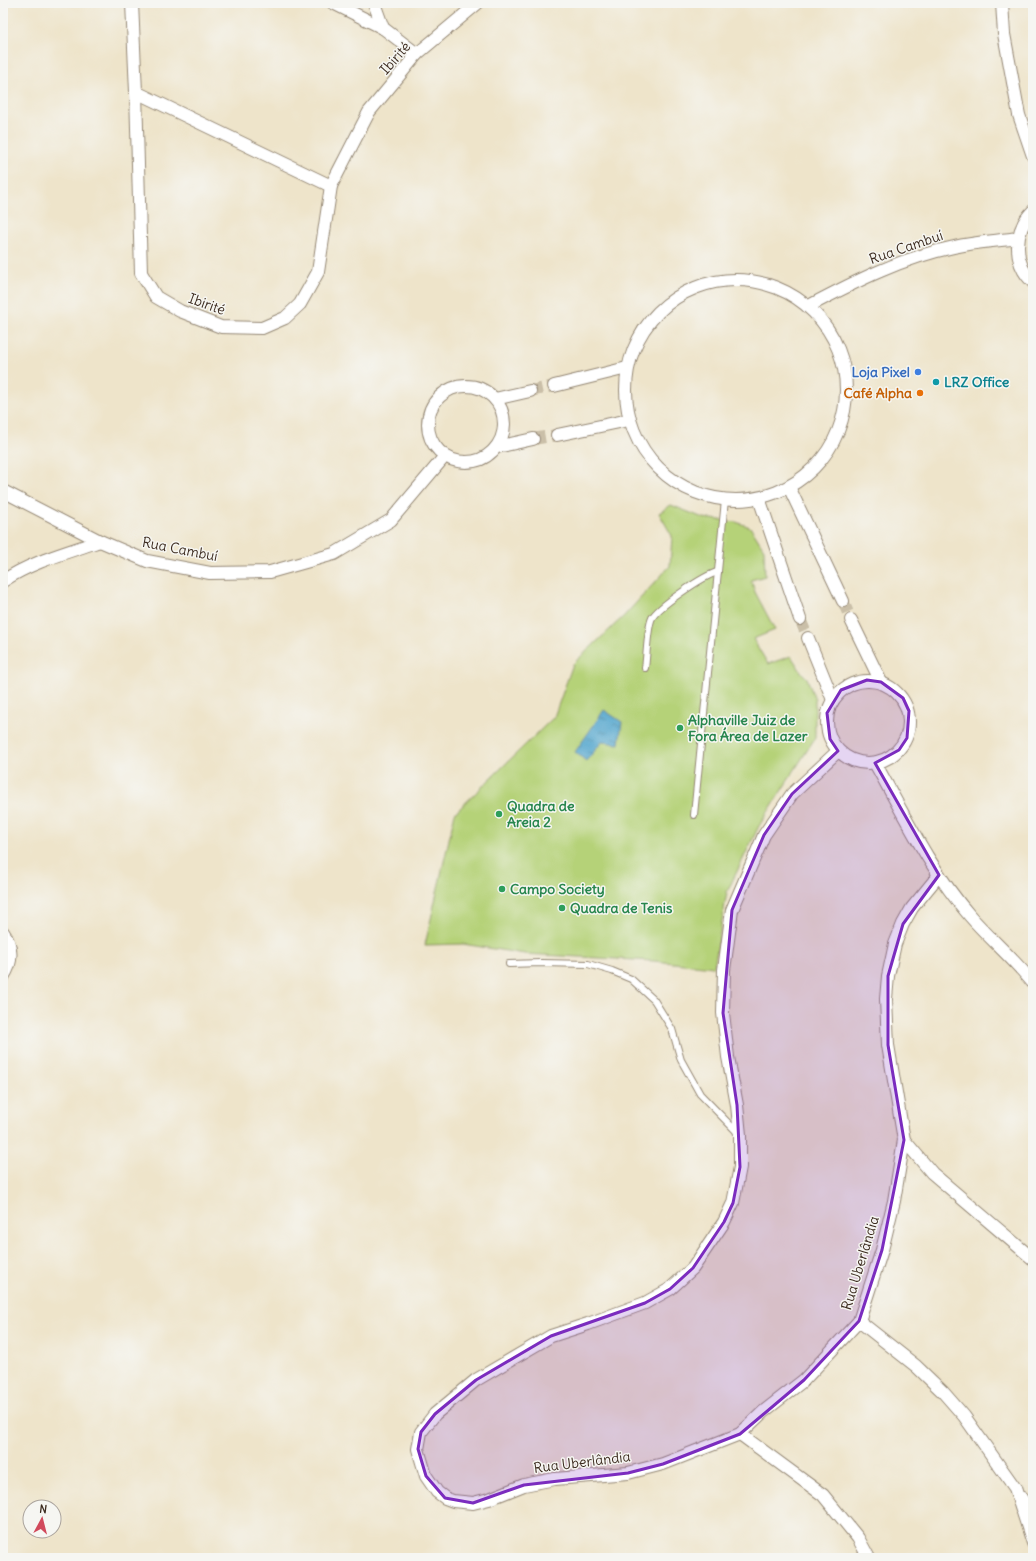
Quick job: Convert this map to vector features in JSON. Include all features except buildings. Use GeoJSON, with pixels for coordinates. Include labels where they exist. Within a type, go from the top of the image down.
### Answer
{"type":"FeatureCollection","features":[{"type":"Feature","properties":{"kind":"street","name":"Ibirité"},"geometry":{"type":"LineString","coordinates":[[132,3],[142,273],[156,297],[180,311],[221,327],[262,328],[285,318],[300,304],[318,272],[331,186],[370,112],[417,54],[478,3]]}},
{"type":"Feature","properties":{"kind":"street"},"geometry":{"type":"LineString","coordinates":[[332,3],[383,28],[417,54]]}},
{"type":"Feature","properties":{"kind":"street"},"geometry":{"type":"LineString","coordinates":[[374,3],[383,28]]}},
{"type":"Feature","properties":{"kind":"street"},"geometry":{"type":"LineString","coordinates":[[1002,3],[1004,34],[1019,115],[1033,156]]}},
{"type":"Feature","properties":{"kind":"street"},"geometry":{"type":"LineString","coordinates":[[136,92],[331,186]]}},
{"type":"Feature","properties":{"kind":"street"},"geometry":{"type":"LineString","coordinates":[[1033,211],[1023,224],[1018,238],[1018,253],[1022,268],[1033,282]]}},
{"type":"Feature","properties":{"kind":"street","name":"Rua Cambuí"},"geometry":{"type":"LineString","coordinates":[[809,306],[857,281],[901,262],[955,247],[1018,238]]}},
{"type":"Feature","properties":{"kind":"street"},"geometry":{"type":"LineString","coordinates":[[716,280],[749,280],[781,288],[809,306],[832,333],[845,366],[847,402],[838,436],[818,465],[789,487],[774,494],[758,498],[726,500],[693,492],[665,475],[643,450],[629,420],[625,394],[627,368],[638,337],[658,311],[685,291],[716,280]]}},
{"type":"Feature","properties":{"kind":"street"},"geometry":{"type":"LineString","coordinates":[[554,386],[627,368]]}},
{"type":"Feature","properties":{"kind":"street"},"geometry":{"type":"LineString","coordinates":[[461,386],[474,387],[485,391],[495,399],[501,410],[504,423],[502,436],[497,447],[487,456],[476,461],[462,462],[450,459],[439,452],[432,442],[427,430],[428,418],[432,406],[439,396],[449,390],[461,386]]}},
{"type":"Feature","properties":{"kind":"street"},"geometry":{"type":"LineString","coordinates":[[495,399],[530,391]]}},
{"type":"Feature","properties":{"kind":"street"},"geometry":{"type":"LineString","coordinates":[[557,434],[629,420]]}},
{"type":"Feature","properties":{"kind":"street"},"geometry":{"type":"LineString","coordinates":[[497,447],[533,440]]}},
{"type":"Feature","properties":{"kind":"street","name":"Rua Cambuí"},"geometry":{"type":"LineString","coordinates":[[3,491],[100,541],[147,561],[210,573],[270,572],[334,554],[391,520],[445,456]]}},
{"type":"Feature","properties":{"kind":"street"},"geometry":{"type":"LineString","coordinates":[[789,487],[843,600]]}},
{"type":"Feature","properties":{"kind":"street"},"geometry":{"type":"LineString","coordinates":[[758,498],[800,619]]}},
{"type":"Feature","properties":{"kind":"street"},"geometry":{"type":"LineString","coordinates":[[3,581],[41,562],[100,541]]}},
{"type":"Feature","properties":{"kind":"street"},"geometry":{"type":"LineString","coordinates":[[851,620],[881,682]]}},
{"type":"Feature","properties":{"kind":"street"},"geometry":{"type":"LineString","coordinates":[[808,638],[833,700]]}},
{"type":"Feature","properties":{"kind":"street"},"geometry":{"type":"LineString","coordinates":[[867,680],[881,682],[893,689],[903,698],[909,711],[910,725],[907,738],[899,750],[888,758],[875,763],[862,763],[849,759],[838,750],[830,739],[826,726],[827,713],[833,700],[841,690],[853,683],[867,680]]}},
{"type":"Feature","properties":{"kind":"street","name":"Rua Uberlândia"},"geometry":{"type":"LineString","coordinates":[[838,750],[792,794],[764,835],[732,910],[724,970],[723,1013],[728,1057],[737,1105],[740,1135],[740,1167],[733,1203],[724,1222],[693,1268],[670,1289],[645,1303],[551,1336],[476,1380],[435,1414],[421,1432],[418,1440],[418,1449],[426,1476],[437,1492],[445,1498],[453,1501],[473,1503],[489,1499],[524,1485],[555,1479],[628,1473],[663,1464],[740,1434],[763,1412],[804,1380],[859,1321],[882,1250],[894,1200],[904,1140],[888,1045],[886,999],[888,976],[895,944],[903,924],[912,908],[939,876]]}},
{"type":"Feature","properties":{"kind":"street"},"geometry":{"type":"LineString","coordinates":[[875,763],[939,876],[970,916],[1033,983]]}},
{"type":"Feature","properties":{"kind":"street"},"geometry":{"type":"LineString","coordinates":[[3,932],[8,938],[11,956],[8,969],[3,977]]}},
{"type":"Feature","properties":{"kind":"street"},"geometry":{"type":"LineString","coordinates":[[904,1140],[932,1173],[1033,1259]]}},
{"type":"Feature","properties":{"kind":"street"},"geometry":{"type":"LineString","coordinates":[[859,1321],[916,1366],[943,1392],[964,1416],[1033,1514]]}},
{"type":"Feature","properties":{"kind":"street"},"geometry":{"type":"LineString","coordinates":[[740,1434],[775,1460],[803,1478],[823,1495],[858,1538],[869,1558]]}},
{"type":"Feature","properties":{"kind":"street"},"geometry":{"type":"LineString","coordinates":[[1015,1488],[1033,1543]]}},
{"type":"Feature","properties":{"kind":"lane"},"geometry":{"type":"LineString","coordinates":[[694,815],[726,500]]}},
{"type":"Feature","properties":{"kind":"lane"},"geometry":{"type":"LineString","coordinates":[[645,668],[652,618],[658,611],[694,583],[711,573],[718,572]]}},
{"type":"Feature","properties":{"kind":"lane"},"geometry":{"type":"LineString","coordinates":[[508,964],[588,964],[612,971],[631,979],[654,1000],[672,1029],[681,1060],[700,1094],[740,1135]]}},
{"type":"Feature","properties":{"kind":"highlighted area"},"geometry":{"type":"Polygon","coordinates":[[[867,680],[881,682],[903,698],[909,711],[907,738],[899,750],[875,763],[939,875],[903,924],[888,976],[888,1045],[904,1140],[882,1250],[859,1321],[804,1380],[740,1434],[663,1464],[628,1473],[524,1485],[473,1503],[445,1498],[426,1476],[418,1449],[421,1432],[435,1414],[476,1380],[551,1336],[645,1303],[670,1289],[693,1268],[724,1222],[733,1203],[740,1167],[737,1105],[723,1013],[732,910],[764,835],[792,794],[838,751],[830,739],[827,713],[841,690],[867,680]]]}},
{"type":"Feature","properties":{"kind":"green space","name":"Alphaville Juiz de Fora Área de Lazer"},"geometry":{"type":"Polygon","coordinates":[[[671,505],[703,518],[736,522],[750,527],[764,549],[765,576],[751,580],[755,592],[775,630],[753,639],[768,664],[791,656],[807,678],[815,700],[815,738],[759,826],[727,892],[714,967],[654,961],[525,954],[463,944],[425,945],[455,813],[554,717],[573,664],[624,616],[670,566],[672,536],[659,513],[671,505]]]}},
{"type":"Feature","properties":{"kind":"water"},"geometry":{"type":"Polygon","coordinates":[[[604,710],[622,722],[619,744],[602,742],[586,761],[575,752],[604,710]]]}},
{"type":"Feature","properties":{"kind":"tunnel"},"geometry":{"type":"LineString","coordinates":[[530,391],[554,386]]}},
{"type":"Feature","properties":{"kind":"tunnel"},"geometry":{"type":"LineString","coordinates":[[533,439],[557,435]]}},
{"type":"Feature","properties":{"kind":"tunnel"},"geometry":{"type":"LineString","coordinates":[[843,601],[851,620]]}},
{"type":"Feature","properties":{"kind":"tunnel"},"geometry":{"type":"LineString","coordinates":[[800,619],[808,638]]}},
{"type":"Feature","properties":{"kind":"place","name":"Loja Pixel"},"geometry":{"type":"Point","coordinates":[918,372]}},
{"type":"Feature","properties":{"kind":"place","name":"LRZ Office"},"geometry":{"type":"Point","coordinates":[936,382]}},
{"type":"Feature","properties":{"kind":"place","name":"Café Alpha"},"geometry":{"type":"Point","coordinates":[920,393]}},
{"type":"Feature","properties":{"kind":"place","name":"Alphaville Juiz de Fora Área de Lazer"},"geometry":{"type":"Point","coordinates":[680,728]}},
{"type":"Feature","properties":{"kind":"place","name":"Quadra de Areia 2"},"geometry":{"type":"Point","coordinates":[499,814]}},
{"type":"Feature","properties":{"kind":"place","name":"Campo Society"},"geometry":{"type":"Point","coordinates":[502,889]}},
{"type":"Feature","properties":{"kind":"place","name":"Quadra de Tenis"},"geometry":{"type":"Point","coordinates":[562,908]}}]}
